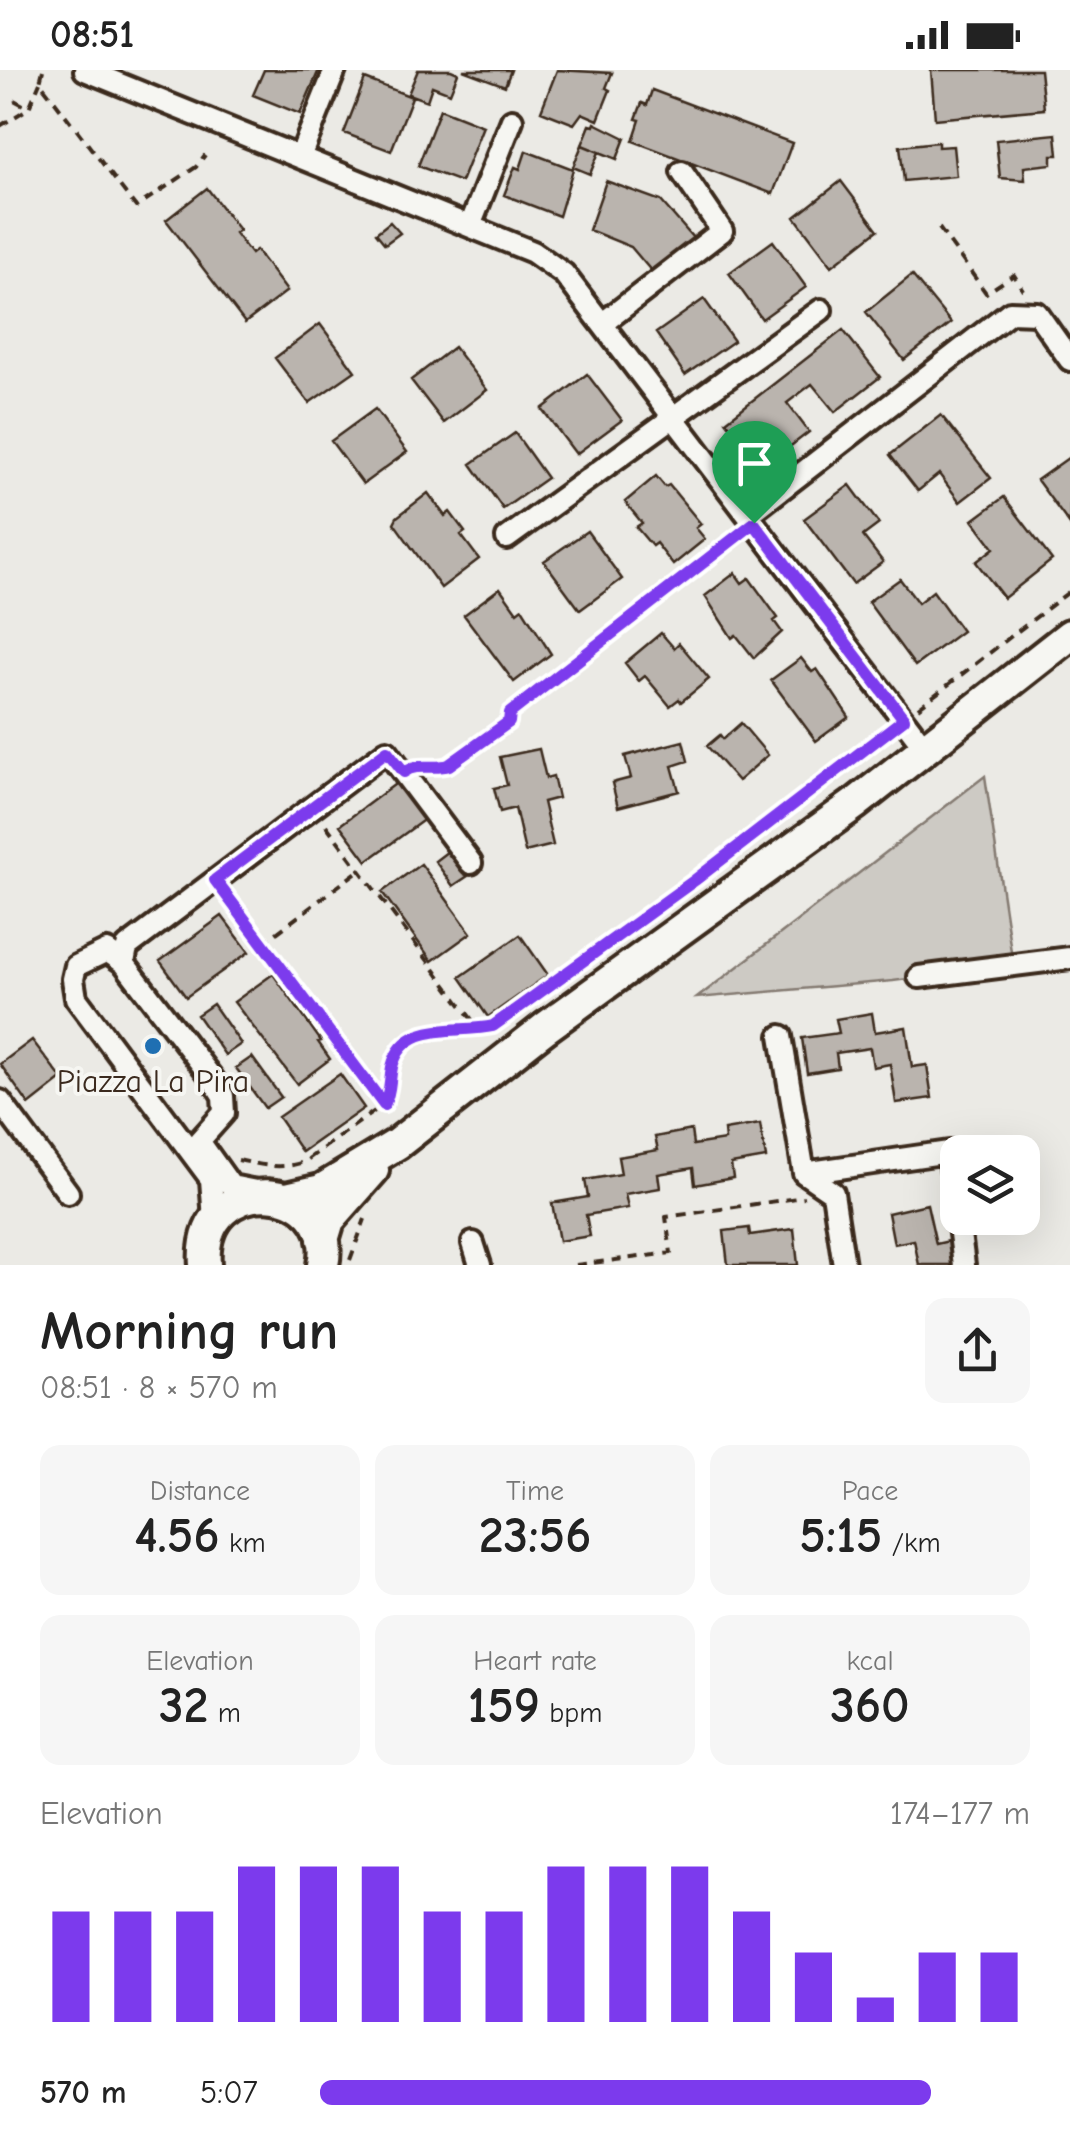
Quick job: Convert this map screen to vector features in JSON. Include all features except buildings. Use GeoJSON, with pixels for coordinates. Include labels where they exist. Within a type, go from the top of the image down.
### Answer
{"type":"FeatureCollection","features":[{"type":"Feature","properties":{"kind":"street"},"geometry":{"type":"LineString","coordinates":[[85,70],[534,252],[564,274],[926,748]]}},
{"type":"Feature","properties":{"kind":"street"},"geometry":{"type":"LineString","coordinates":[[138,92],[146,70]]}},
{"type":"Feature","properties":{"kind":"street"},"geometry":{"type":"LineString","coordinates":[[300,157],[335,70]]}},
{"type":"Feature","properties":{"kind":"street"},"geometry":{"type":"LineString","coordinates":[[470,226],[512,120]]}},
{"type":"Feature","properties":{"kind":"street"},"geometry":{"type":"LineString","coordinates":[[602,323],[722,231],[682,172]]}},
{"type":"Feature","properties":{"kind":"street"},"geometry":{"type":"LineString","coordinates":[[506,538],[820,310]]}},
{"type":"Feature","properties":{"kind":"street"},"geometry":{"type":"LineString","coordinates":[[751,519],[1010,312],[1037,313],[1070,360]]}},
{"type":"Feature","properties":{"kind":"street"},"geometry":{"type":"LineString","coordinates":[[205,1265],[207,1235],[214,1220],[229,1205],[248,1196],[321,1190],[397,1144],[545,1028],[856,803],[1070,635]]}},
{"type":"Feature","properties":{"kind":"street"},"geometry":{"type":"LineString","coordinates":[[214,1220],[211,1179],[76,998],[76,966],[119,954],[387,751],[471,862]]}},
{"type":"Feature","properties":{"kind":"street"},"geometry":{"type":"LineString","coordinates":[[119,954],[224,1096],[224,1113],[198,1141],[211,1161],[231,1186],[277,1196],[310,1214],[323,1252]]}},
{"type":"Feature","properties":{"kind":"street"},"geometry":{"type":"LineString","coordinates":[[919,977],[1070,958]]}},
{"type":"Feature","properties":{"kind":"street"},"geometry":{"type":"LineString","coordinates":[[781,1036],[804,1173],[833,1193],[844,1265]]}},
{"type":"Feature","properties":{"kind":"street"},"geometry":{"type":"LineString","coordinates":[[0,1100],[68,1193]]}},
{"type":"Feature","properties":{"kind":"street"},"geometry":{"type":"LineString","coordinates":[[323,1252],[330,1220],[397,1144]]}},
{"type":"Feature","properties":{"kind":"street"},"geometry":{"type":"LineString","coordinates":[[804,1173],[940,1153]]}},
{"type":"Feature","properties":{"kind":"street"},"geometry":{"type":"LineString","coordinates":[[960,1235],[964,1265]]}},
{"type":"Feature","properties":{"kind":"street"},"geometry":{"type":"LineString","coordinates":[[474,1242],[480,1265]]}},
{"type":"Feature","properties":{"kind":"path"},"geometry":{"type":"LineString","coordinates":[[0,126],[29,108],[43,70]]}},
{"type":"Feature","properties":{"kind":"path"},"geometry":{"type":"LineString","coordinates":[[40,82],[136,207],[196,167],[205,154]]}},
{"type":"Feature","properties":{"kind":"path"},"geometry":{"type":"LineString","coordinates":[[14,100],[29,108]]}},
{"type":"Feature","properties":{"kind":"path"},"geometry":{"type":"LineString","coordinates":[[938,228],[986,293],[1014,275],[1037,313]]}},
{"type":"Feature","properties":{"kind":"path"},"geometry":{"type":"LineString","coordinates":[[404,772],[412,766],[449,765],[509,722],[510,713],[751,519]]}},
{"type":"Feature","properties":{"kind":"path"},"geometry":{"type":"LineString","coordinates":[[211,1161],[218,1156],[265,1167],[289,1167],[304,1162],[384,1105],[391,1092],[392,1067],[400,1049],[413,1036],[448,1028],[466,1031],[493,1026],[695,880],[1070,591]]}},
{"type":"Feature","properties":{"kind":"path"},"geometry":{"type":"LineString","coordinates":[[312,807],[479,1029]]}},
{"type":"Feature","properties":{"kind":"path"},"geometry":{"type":"LineString","coordinates":[[262,944],[360,870]]}},
{"type":"Feature","properties":{"kind":"path"},"geometry":{"type":"LineString","coordinates":[[215,880],[384,1105]]}},
{"type":"Feature","properties":{"kind":"path"},"geometry":{"type":"LineString","coordinates":[[576,1265],[671,1253],[666,1217],[833,1193]]}},
{"type":"Feature","properties":{"kind":"shaded area"},"geometry":{"type":"Polygon","coordinates":[[[985,776],[1013,965],[893,981],[697,998],[985,776]]]}},
{"type":"Feature","properties":{"kind":"place","name":"Piazza La Pira"},"geometry":{"type":"Point","coordinates":[153,1046]}},
{"type":"Feature","properties":{"kind":"route"},"geometry":{"type":"LineString","coordinates":[[754,523],[904,719],[695,880],[493,1026],[466,1031],[448,1028],[413,1036],[400,1049],[392,1067],[391,1092],[384,1105],[215,880],[387,751],[404,772],[412,766],[449,765],[509,722],[510,713],[754,523]]}}]}
